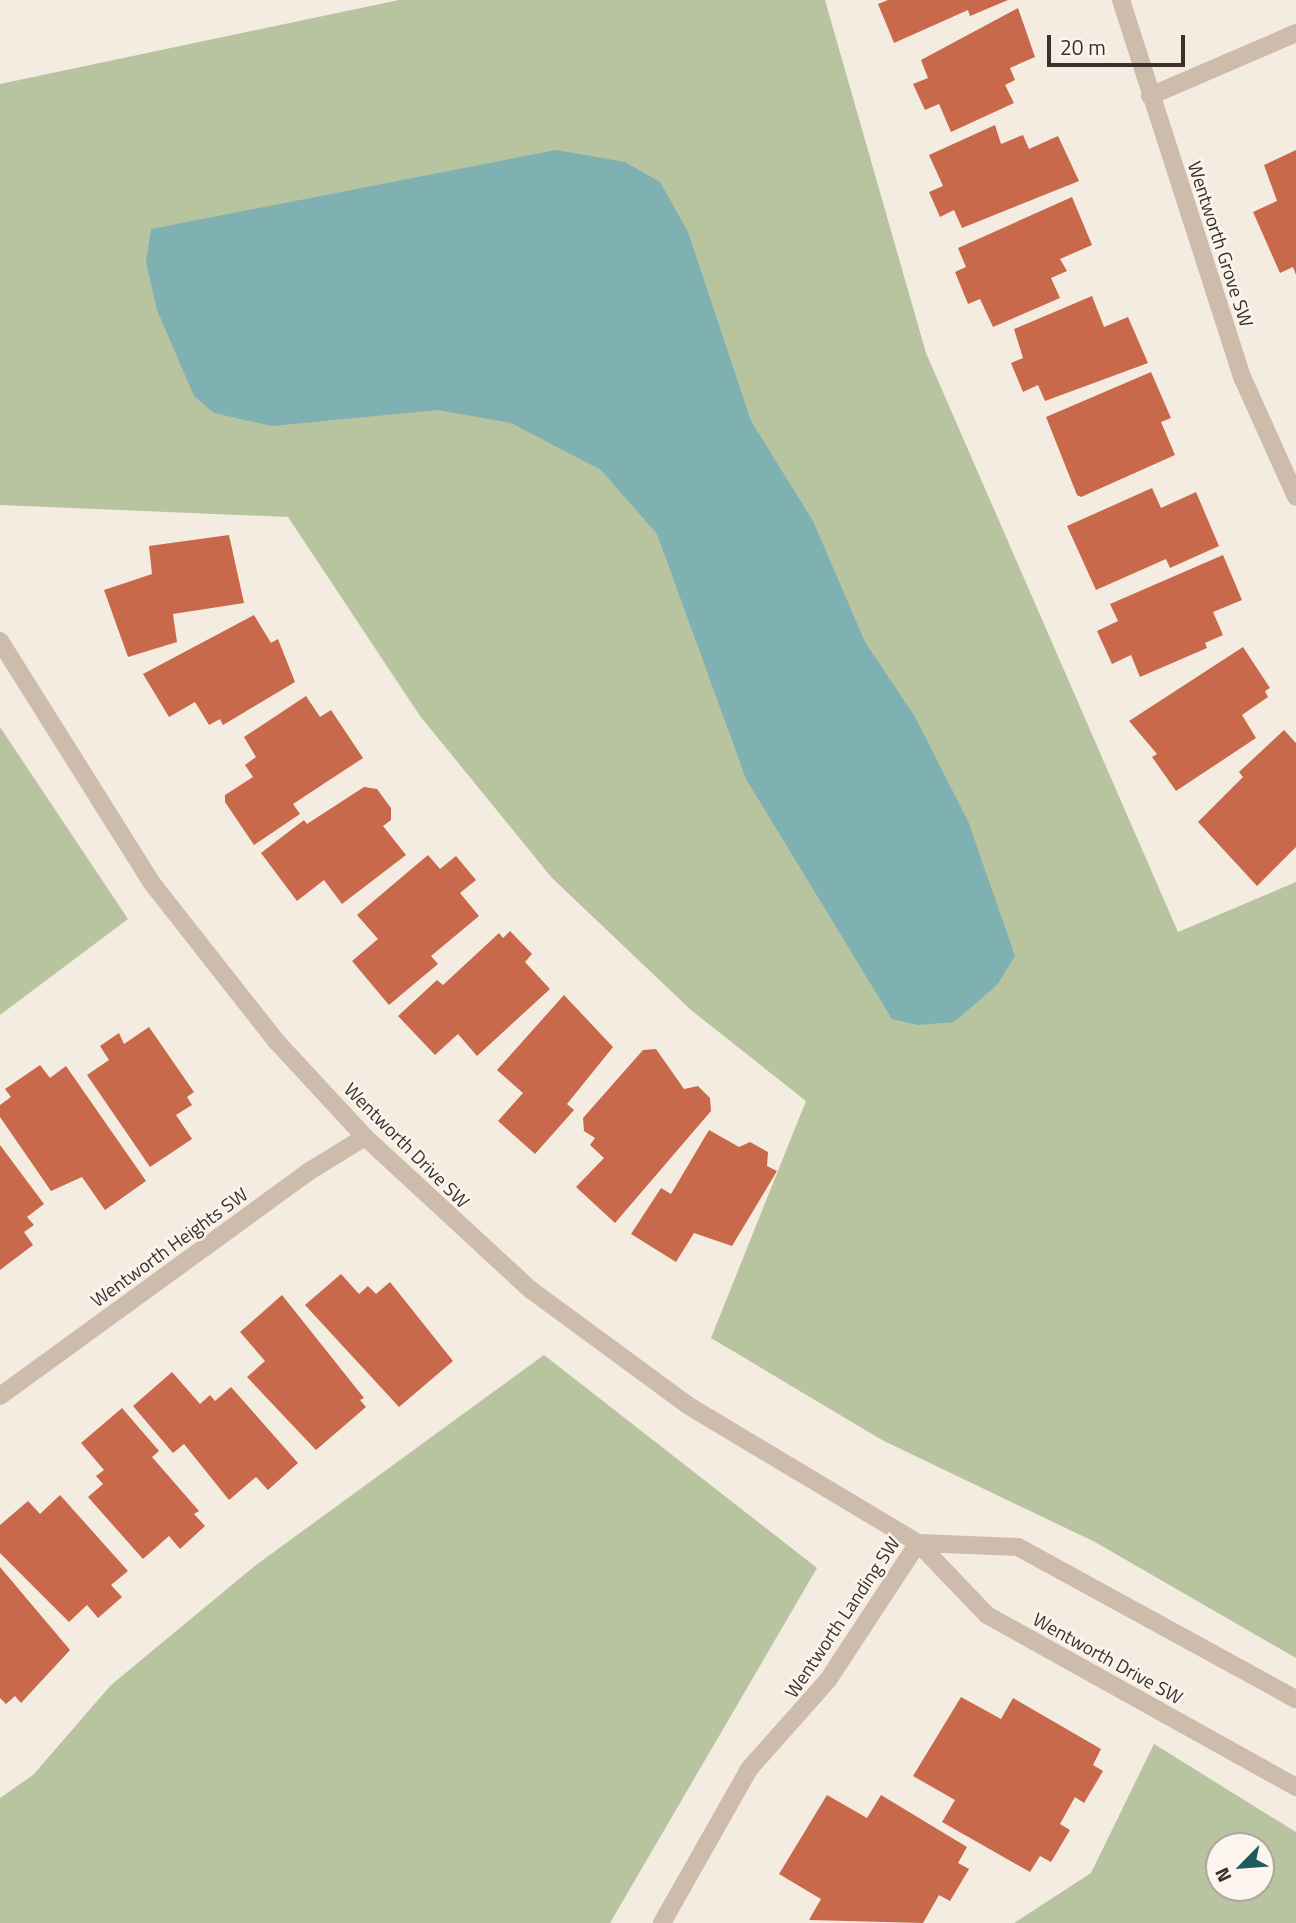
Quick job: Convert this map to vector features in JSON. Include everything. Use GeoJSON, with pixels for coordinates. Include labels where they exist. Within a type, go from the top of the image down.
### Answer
{"type":"FeatureCollection","features":[{"type":"Feature","properties":{"kind":"street","name":"Wentworth Grove SW"},"geometry":{"type":"LineString","coordinates":[[1121,0],[1243,379],[1296,497]]}},
{"type":"Feature","properties":{"kind":"street"},"geometry":{"type":"LineString","coordinates":[[1150,96],[1296,33]]}},
{"type":"Feature","properties":{"kind":"street","name":"Wentworth Drive SW"},"geometry":{"type":"LineString","coordinates":[[0,641],[151,882],[277,1042],[365,1137],[531,1290],[599,1343],[762,1453],[918,1542],[987,1615],[1296,1787]]}},
{"type":"Feature","properties":{"kind":"street","name":"Wentworth Heights SW"},"geometry":{"type":"LineString","coordinates":[[0,1396],[308,1172],[365,1137]]}},
{"type":"Feature","properties":{"kind":"street","name":"Wentworth Drive SW"},"geometry":{"type":"LineString","coordinates":[[918,1542],[1017,1547],[1296,1699]]}},
{"type":"Feature","properties":{"kind":"street","name":"Wentworth Landing SW"},"geometry":{"type":"LineString","coordinates":[[662,1923],[749,1769],[828,1680],[918,1542]]}},
{"type":"Feature","properties":{"kind":"green space"},"geometry":{"type":"Polygon","coordinates":[[[399,0],[825,0],[926,353],[1178,932],[1296,882],[1296,1658],[1095,1542],[882,1440],[711,1338],[806,1101],[691,1010],[552,878],[420,716],[288,517],[0,505],[0,84],[399,0]]]}},
{"type":"Feature","properties":{"kind":"green space"},"geometry":{"type":"Polygon","coordinates":[[[0,727],[128,919],[0,1015],[0,727]]]}},
{"type":"Feature","properties":{"kind":"green space"},"geometry":{"type":"Polygon","coordinates":[[[544,1355],[817,1568],[610,1923],[0,1923],[0,1798],[33,1775],[111,1685],[256,1565],[544,1355]]]}},
{"type":"Feature","properties":{"kind":"green space"},"geometry":{"type":"Polygon","coordinates":[[[1154,1744],[1296,1832],[1296,1923],[1014,1923],[1091,1873],[1154,1744]]]}},
{"type":"Feature","properties":{"kind":"water"},"geometry":{"type":"Polygon","coordinates":[[[556,150],[625,162],[660,182],[688,232],[751,421],[813,521],[865,642],[915,717],[968,821],[1015,956],[997,985],[954,1022],[918,1025],[892,1019],[746,779],[657,534],[601,470],[511,423],[438,410],[272,426],[214,413],[194,396],[157,310],[146,262],[151,229],[556,150]]]}},
{"type":"Feature","properties":{"kind":"building"},"geometry":{"type":"Polygon","coordinates":[[[888,0],[1008,0],[970,16],[968,10],[894,43],[878,4],[888,0]]]}},
{"type":"Feature","properties":{"kind":"building"},"geometry":{"type":"Polygon","coordinates":[[[1018,8],[1035,57],[1010,68],[1015,80],[1005,85],[1014,103],[951,132],[939,104],[925,110],[913,84],[928,78],[921,60],[1018,8]]]}},
{"type":"Feature","properties":{"kind":"building"},"geometry":{"type":"Polygon","coordinates":[[[995,125],[1001,144],[1023,135],[1029,149],[1058,136],[1079,181],[962,228],[954,210],[940,217],[929,192],[943,186],[929,155],[995,125]]]}},
{"type":"Feature","properties":{"kind":"building"},"geometry":{"type":"Polygon","coordinates":[[[1296,150],[1296,275],[1293,267],[1280,273],[1253,212],[1277,201],[1264,165],[1296,150]]]}},
{"type":"Feature","properties":{"kind":"building"},"geometry":{"type":"Polygon","coordinates":[[[1072,197],[1092,245],[1060,259],[1067,271],[1051,278],[1060,298],[993,327],[980,299],[968,304],[955,272],[966,267],[958,248],[1072,197]]]}},
{"type":"Feature","properties":{"kind":"building"},"geometry":{"type":"Polygon","coordinates":[[[1092,296],[1104,327],[1128,317],[1148,363],[1045,401],[1038,385],[1023,392],[1011,363],[1023,358],[1014,329],[1092,296]]]}},
{"type":"Feature","properties":{"kind":"building"},"geometry":{"type":"Polygon","coordinates":[[[1151,372],[1171,418],[1161,422],[1175,455],[1081,497],[1077,495],[1046,417],[1151,372]]]}},
{"type":"Feature","properties":{"kind":"building"},"geometry":{"type":"Polygon","coordinates":[[[1152,488],[1161,508],[1196,492],[1219,546],[1170,568],[1166,559],[1096,590],[1067,526],[1152,488]]]}},
{"type":"Feature","properties":{"kind":"building"},"geometry":{"type":"Polygon","coordinates":[[[229,535],[244,603],[173,614],[177,642],[128,657],[104,590],[152,574],[149,546],[229,535]]]}},
{"type":"Feature","properties":{"kind":"building"},"geometry":{"type":"Polygon","coordinates":[[[1223,555],[1242,600],[1213,612],[1223,635],[1205,643],[1207,648],[1140,677],[1131,655],[1112,664],[1097,631],[1118,621],[1110,604],[1223,555]]]}},
{"type":"Feature","properties":{"kind":"building"},"geometry":{"type":"Polygon","coordinates":[[[254,615],[271,643],[278,639],[295,682],[223,725],[220,719],[209,725],[195,702],[169,717],[143,674],[254,615]]]}},
{"type":"Feature","properties":{"kind":"building"},"geometry":{"type":"Polygon","coordinates":[[[1243,647],[1270,688],[1265,691],[1268,697],[1242,715],[1256,738],[1176,791],[1152,757],[1157,754],[1129,721],[1243,647]]]}},
{"type":"Feature","properties":{"kind":"building"},"geometry":{"type":"Polygon","coordinates":[[[306,696],[320,717],[331,710],[363,758],[293,804],[300,814],[254,845],[225,802],[225,795],[253,777],[245,765],[256,757],[244,737],[306,696]]]}},
{"type":"Feature","properties":{"kind":"building"},"geometry":{"type":"Polygon","coordinates":[[[1284,730],[1296,743],[1296,847],[1257,886],[1198,822],[1243,777],[1239,772],[1284,730]]]}},
{"type":"Feature","properties":{"kind":"building"},"geometry":{"type":"Polygon","coordinates":[[[364,787],[377,789],[391,808],[391,820],[383,826],[406,855],[342,904],[324,880],[297,901],[261,853],[304,820],[307,824],[364,787]]]}},
{"type":"Feature","properties":{"kind":"building"},"geometry":{"type":"Polygon","coordinates":[[[428,855],[440,869],[456,856],[476,880],[460,893],[479,916],[431,956],[438,964],[389,1005],[352,961],[378,939],[357,915],[428,855]]]}},
{"type":"Feature","properties":{"kind":"building"},"geometry":{"type":"Polygon","coordinates":[[[510,931],[532,954],[525,962],[550,989],[477,1056],[458,1034],[435,1055],[398,1016],[437,980],[443,985],[499,933],[503,938],[510,931]]]}},
{"type":"Feature","properties":{"kind":"building"},"geometry":{"type":"Polygon","coordinates":[[[564,995],[613,1047],[567,1104],[574,1110],[535,1154],[498,1121],[523,1093],[497,1070],[564,995]]]}},
{"type":"Feature","properties":{"kind":"building"},"geometry":{"type":"Polygon","coordinates":[[[149,1027],[194,1092],[187,1097],[192,1105],[176,1115],[192,1139],[150,1167],[87,1075],[109,1060],[100,1046],[119,1033],[124,1044],[149,1027]]]}},
{"type":"Feature","properties":{"kind":"building"},"geometry":{"type":"Polygon","coordinates":[[[656,1049],[684,1089],[698,1086],[710,1098],[711,1111],[615,1223],[576,1187],[604,1158],[590,1145],[595,1138],[584,1131],[583,1118],[643,1050],[656,1049]]]}},
{"type":"Feature","properties":{"kind":"building"},"geometry":{"type":"Polygon","coordinates":[[[40,1065],[50,1078],[66,1066],[146,1181],[105,1210],[82,1177],[51,1191],[0,1117],[0,1105],[11,1097],[5,1089],[40,1065]]]}},
{"type":"Feature","properties":{"kind":"building"},"geometry":{"type":"Polygon","coordinates":[[[709,1130],[739,1147],[750,1142],[768,1152],[767,1166],[777,1171],[732,1246],[694,1233],[676,1262],[631,1234],[661,1188],[671,1194],[709,1130]]]}},
{"type":"Feature","properties":{"kind":"building"},"geometry":{"type":"Polygon","coordinates":[[[0,1145],[44,1204],[27,1217],[34,1225],[24,1232],[33,1245],[0,1270],[0,1145]]]}},
{"type":"Feature","properties":{"kind":"building"},"geometry":{"type":"Polygon","coordinates":[[[341,1274],[359,1294],[368,1286],[376,1294],[390,1282],[453,1361],[399,1407],[305,1305],[341,1274]]]}},
{"type":"Feature","properties":{"kind":"building"},"geometry":{"type":"Polygon","coordinates":[[[282,1295],[364,1398],[360,1400],[366,1407],[316,1450],[247,1377],[265,1361],[240,1332],[282,1295]]]}},
{"type":"Feature","properties":{"kind":"building"},"geometry":{"type":"Polygon","coordinates":[[[172,1372],[200,1404],[210,1395],[215,1401],[231,1387],[298,1463],[268,1490],[256,1477],[229,1500],[184,1444],[173,1453],[133,1406],[172,1372]]]}},
{"type":"Feature","properties":{"kind":"building"},"geometry":{"type":"Polygon","coordinates":[[[122,1408],[159,1451],[152,1457],[199,1511],[194,1514],[205,1526],[180,1549],[169,1536],[143,1559],[88,1497],[103,1484],[96,1476],[104,1470],[81,1443],[122,1408]]]}},
{"type":"Feature","properties":{"kind":"building"},"geometry":{"type":"Polygon","coordinates":[[[60,1495],[128,1571],[111,1585],[122,1597],[98,1618],[87,1605],[69,1622],[0,1553],[0,1525],[28,1501],[40,1514],[60,1495]]]}},
{"type":"Feature","properties":{"kind":"building"},"geometry":{"type":"Polygon","coordinates":[[[0,1567],[70,1650],[21,1703],[15,1696],[6,1704],[0,1698],[0,1567]]]}},
{"type":"Feature","properties":{"kind":"building"},"geometry":{"type":"Polygon","coordinates":[[[961,1697],[1001,1719],[1013,1698],[1101,1749],[1093,1765],[1103,1771],[1084,1803],[1075,1797],[1060,1824],[1070,1830],[1051,1862],[1040,1856],[1030,1872],[942,1822],[955,1800],[913,1776],[961,1697]]]}},
{"type":"Feature","properties":{"kind":"building"},"geometry":{"type":"Polygon","coordinates":[[[827,1795],[867,1818],[881,1795],[967,1847],[958,1863],[969,1869],[950,1901],[939,1895],[923,1923],[809,1920],[821,1899],[779,1874],[827,1795]]]}}]}
